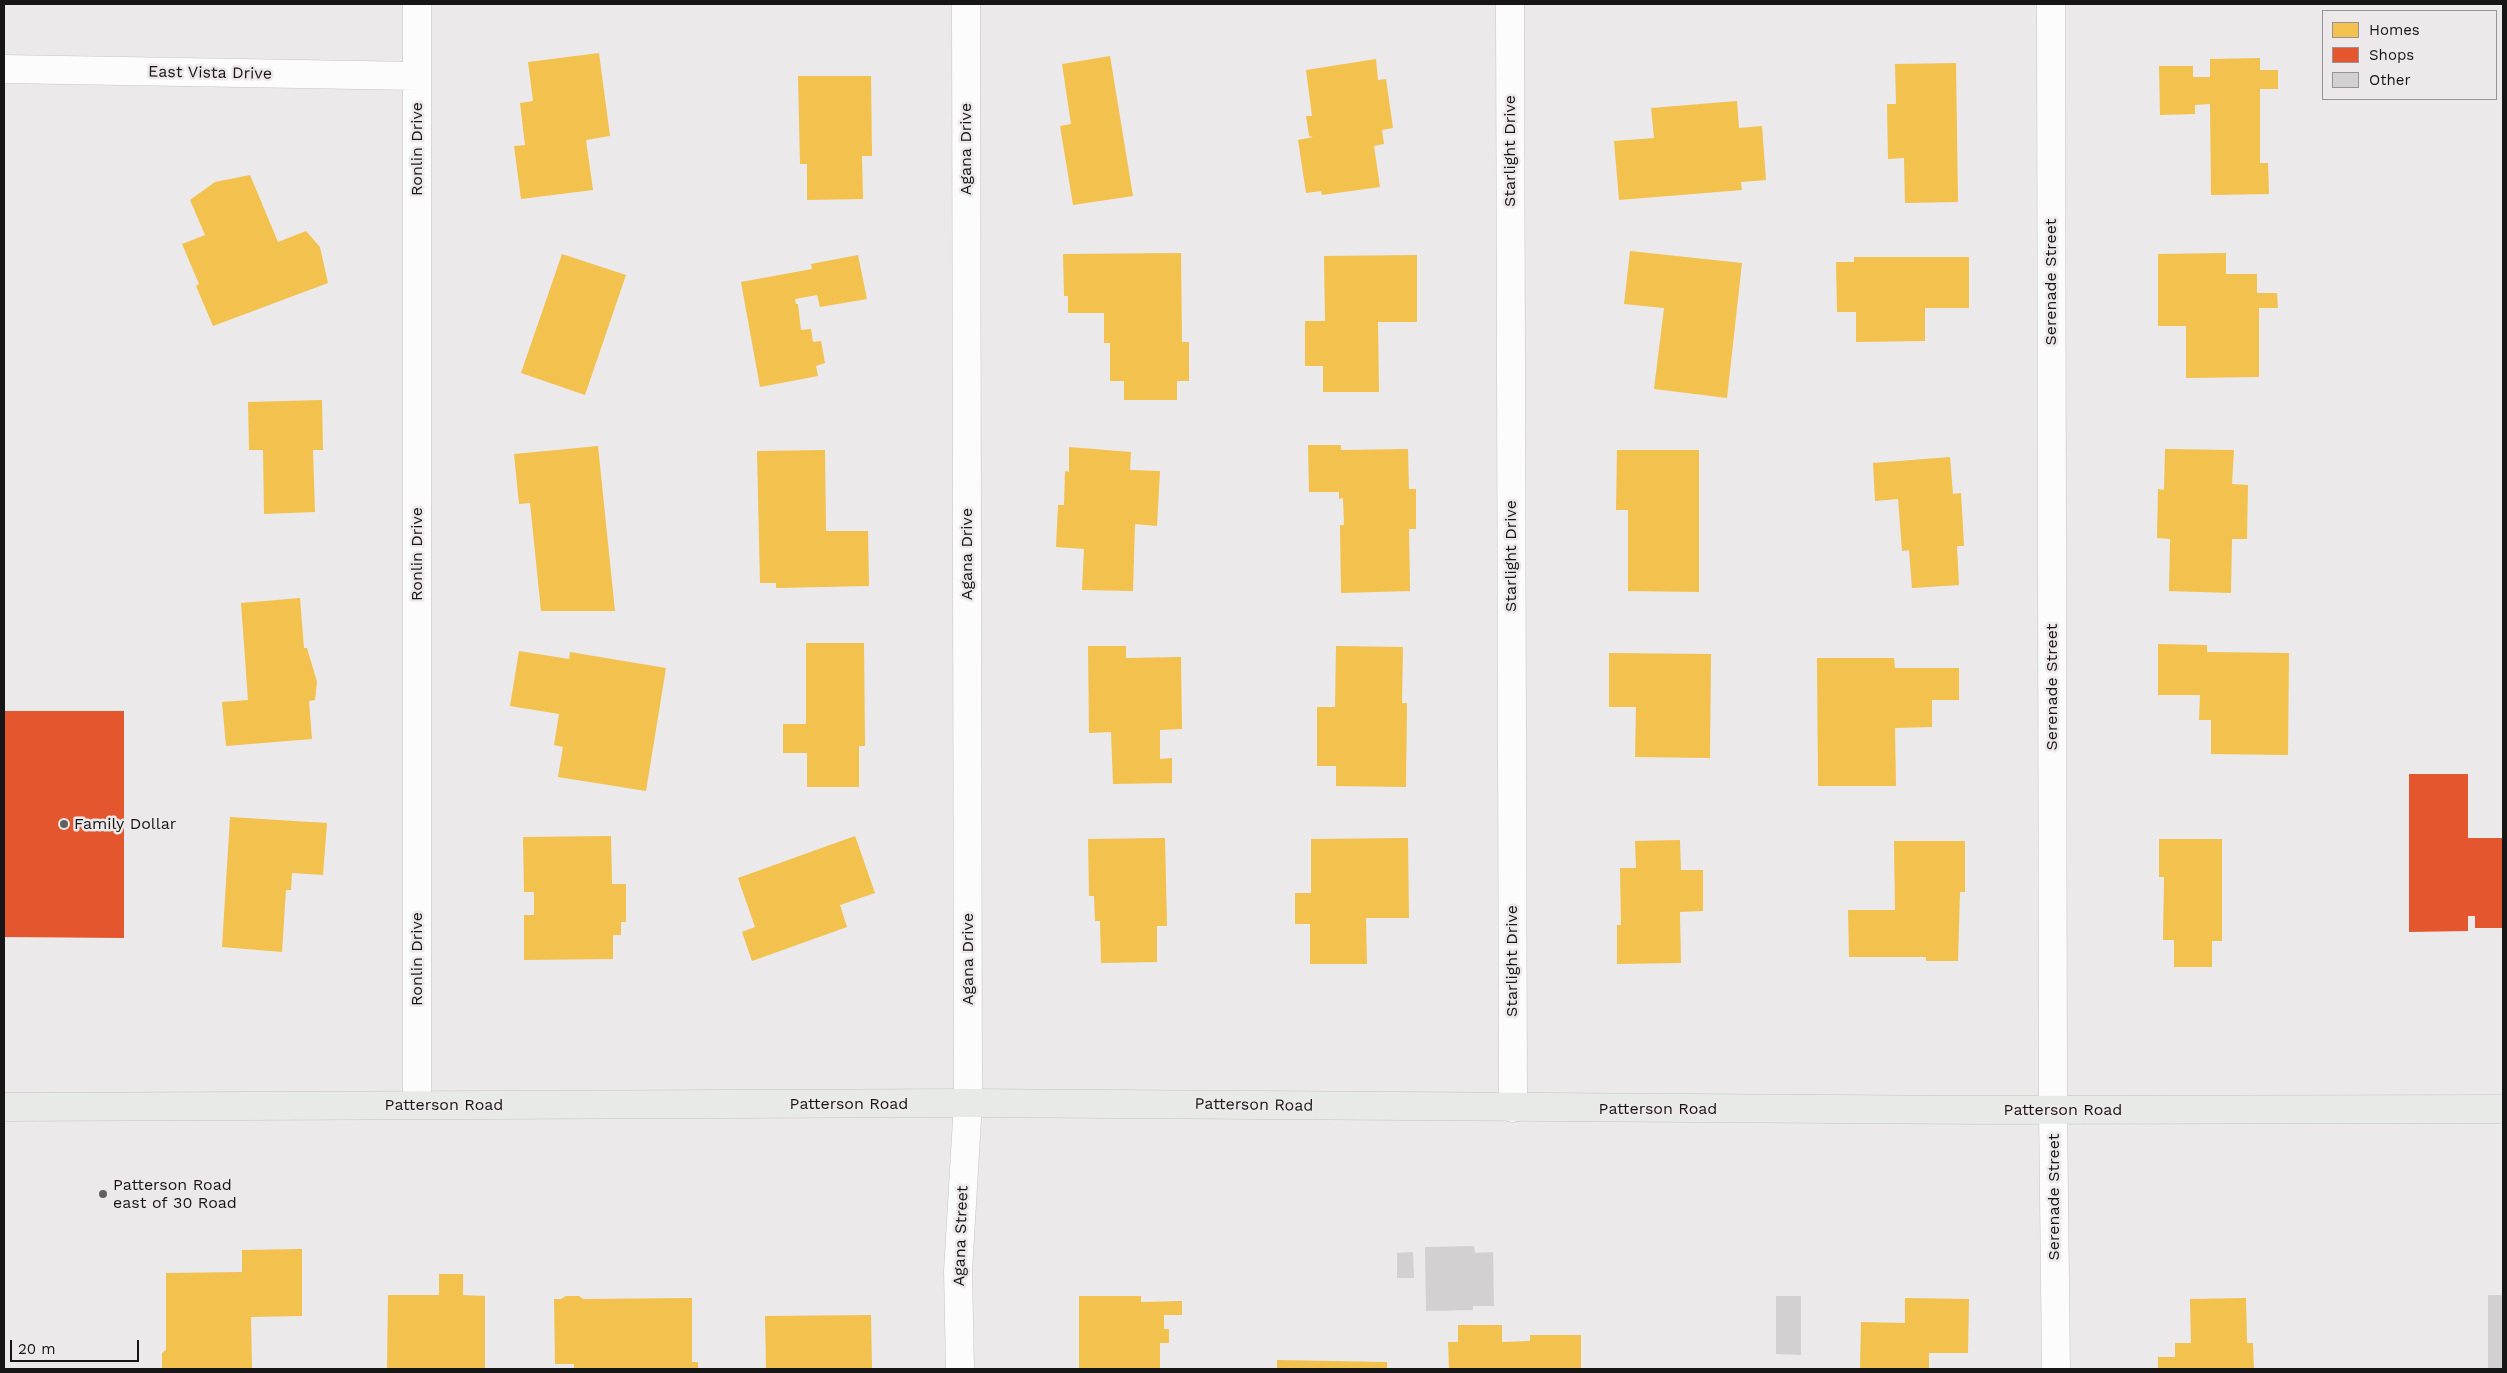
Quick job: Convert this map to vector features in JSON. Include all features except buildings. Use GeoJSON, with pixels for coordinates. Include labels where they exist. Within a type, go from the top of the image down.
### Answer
{"type":"FeatureCollection","features":[{"type":"Feature","properties":{"kind":"main road","name":"Patterson Road"},"geometry":{"type":"LineString","coordinates":[[4,1107],[968,1103],[1513,1108],[2503,1109]]}},
{"type":"Feature","properties":{"kind":"street","name":"Ronlin Drive"},"geometry":{"type":"LineString","coordinates":[[417,4],[417,1105]]}},
{"type":"Feature","properties":{"kind":"street","name":"Agana Drive"},"geometry":{"type":"LineString","coordinates":[[966,4],[968,1103]]}},
{"type":"Feature","properties":{"kind":"street","name":"Starlight Drive"},"geometry":{"type":"LineString","coordinates":[[1510,4],[1513,1108]]}},
{"type":"Feature","properties":{"kind":"street","name":"Serenade Street"},"geometry":{"type":"LineString","coordinates":[[2051,4],[2053,1110],[2056,1369]]}},
{"type":"Feature","properties":{"kind":"street","name":"East Vista Drive"},"geometry":{"type":"LineString","coordinates":[[4,69],[417,76]]}},
{"type":"Feature","properties":{"kind":"street","name":"Agana Street"},"geometry":{"type":"LineString","coordinates":[[960,1369],[958,1271],[968,1103]]}},
{"type":"Feature","properties":{"kind":"place","name":"Family Dollar"},"geometry":{"type":"Point","coordinates":[64,824]}},
{"type":"Feature","properties":{"kind":"place","name":"Patterson Road east of 30 Road"},"geometry":{"type":"Point","coordinates":[103,1194]}}]}
